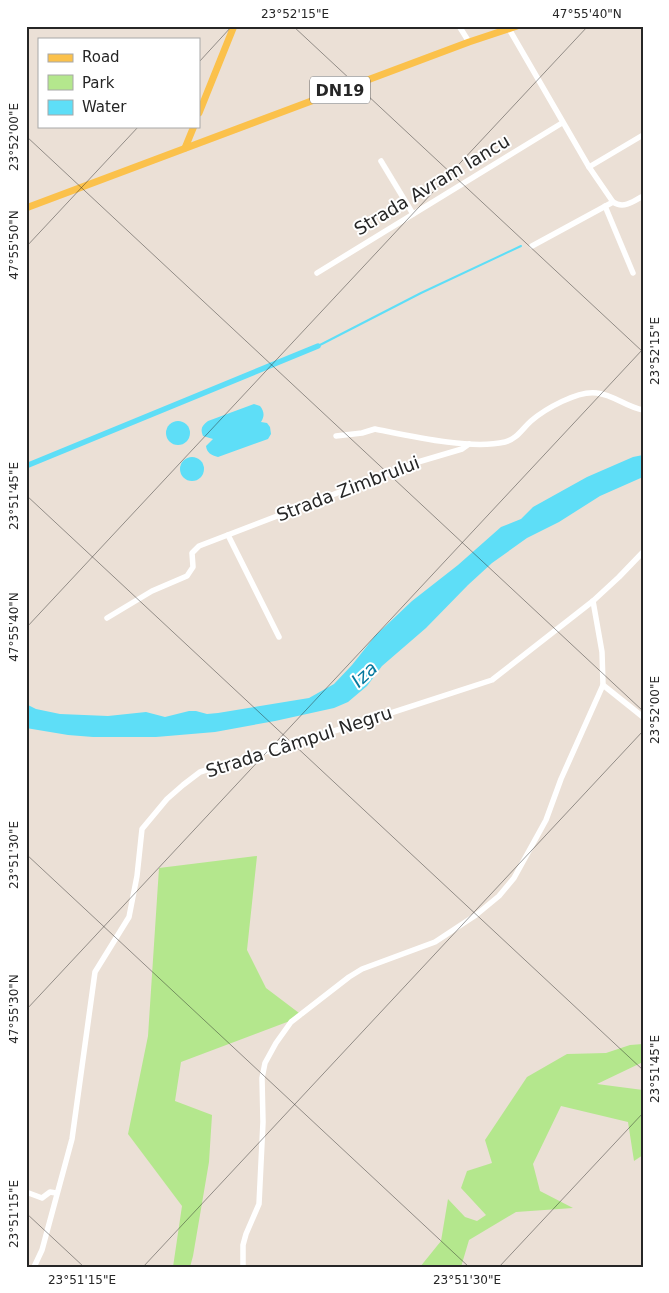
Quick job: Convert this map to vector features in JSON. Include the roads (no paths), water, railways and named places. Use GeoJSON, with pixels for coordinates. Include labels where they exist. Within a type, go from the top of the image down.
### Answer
{"type":"FeatureCollection","features":[{"type":"Feature","properties":{"kind":"main road"},"geometry":{"type":"LineString","coordinates":[[200,111],[234,26]]}},
{"type":"Feature","properties":{"kind":"main road","name":"DN19"},"geometry":{"type":"LineString","coordinates":[[26,208],[516,26]]}},
{"type":"Feature","properties":{"kind":"main road"},"geometry":{"type":"LineString","coordinates":[[185,148],[193,128]]}},
{"type":"Feature","properties":{"kind":"street"},"geometry":{"type":"LineString","coordinates":[[459,26],[469,42]]}},
{"type":"Feature","properties":{"kind":"street"},"geometry":{"type":"LineString","coordinates":[[509,29],[589,168],[613,202],[618,205],[629,205],[643,196]]}},
{"type":"Feature","properties":{"kind":"street","name":"Strada Avram Iancu"},"geometry":{"type":"LineString","coordinates":[[317,273],[562,123]]}},
{"type":"Feature","properties":{"kind":"street"},"geometry":{"type":"LineString","coordinates":[[589,168],[643,135]]}},
{"type":"Feature","properties":{"kind":"street"},"geometry":{"type":"LineString","coordinates":[[381,161],[414,214]]}},
{"type":"Feature","properties":{"kind":"street"},"geometry":{"type":"LineString","coordinates":[[532,246],[613,202]]}},
{"type":"Feature","properties":{"kind":"street"},"geometry":{"type":"LineString","coordinates":[[605,206],[633,274]]}},
{"type":"Feature","properties":{"kind":"street","name":"Strada Zimbrului"},"geometry":{"type":"LineString","coordinates":[[336,436],[362,433],[375,429],[469,444],[503,442],[512,439],[543,411],[558,403],[595,392],[617,398],[635,409],[643,410]]}},
{"type":"Feature","properties":{"kind":"street","name":"Strada Zimbrului"},"geometry":{"type":"LineString","coordinates":[[107,618],[152,592],[187,576],[193,568],[192,553],[199,546],[418,462],[462,449],[469,444]]}},
{"type":"Feature","properties":{"kind":"street"},"geometry":{"type":"LineString","coordinates":[[228,535],[279,637]]}},
{"type":"Feature","properties":{"kind":"street","name":"Strada Câmpul Negru"},"geometry":{"type":"LineString","coordinates":[[34,1267],[42,1250],[72,1139],[95,972],[129,918],[142,829],[161,806],[182,785],[200,772],[492,680],[593,601],[643,552]]}},
{"type":"Feature","properties":{"kind":"street"},"geometry":{"type":"LineString","coordinates":[[243,1267],[242,1245],[259,1204],[263,1122],[262,1078],[265,1063],[291,1022],[348,977],[362,969],[435,942],[476,915],[499,896],[514,878],[546,820],[561,779],[604,685],[602,652],[593,601]]}},
{"type":"Feature","properties":{"kind":"street"},"geometry":{"type":"LineString","coordinates":[[604,685],[643,717]]}},
{"type":"Feature","properties":{"kind":"street"},"geometry":{"type":"LineString","coordinates":[[26,1192],[42,1198],[50,1192],[56,1193]]}},
{"type":"Feature","properties":{"kind":"water"},"geometry":{"type":"Polygon","coordinates":[[[254,404],[260,406],[262,410],[261,422],[267,423],[270,427],[271,434],[268,439],[218,457],[210,453],[206,446],[213,439],[203,436],[202,427],[204,424],[254,404]]]}},
{"type":"Feature","properties":{"kind":"water"},"geometry":{"type":"Polygon","coordinates":[[[178,421],[183,422],[189,428],[189,438],[183,444],[178,445],[173,444],[167,438],[166,433],[167,428],[173,422],[178,421]]]}},
{"type":"Feature","properties":{"kind":"water","name":"Iza"},"geometry":{"type":"Polygon","coordinates":[[[643,455],[643,477],[600,496],[559,522],[527,538],[492,563],[426,628],[382,666],[367,686],[348,702],[334,708],[215,732],[156,737],[93,737],[26,728],[26,704],[36,709],[60,714],[108,716],[146,712],[165,717],[189,711],[207,714],[218,713],[309,698],[334,684],[375,636],[412,601],[458,565],[501,527],[521,519],[533,507],[587,477],[633,457],[643,455]]]}},
{"type":"Feature","properties":{"kind":"water"},"geometry":{"type":"Polygon","coordinates":[[[192,457],[197,458],[203,464],[203,474],[197,480],[192,481],[187,480],[181,474],[180,469],[181,464],[187,458],[192,457]]]}},
{"type":"Feature","properties":{"kind":"waterway"},"geometry":{"type":"LineString","coordinates":[[318,346],[421,293],[521,246]]}},
{"type":"Feature","properties":{"kind":"waterway"},"geometry":{"type":"LineString","coordinates":[[26,466],[318,346]]}}]}
